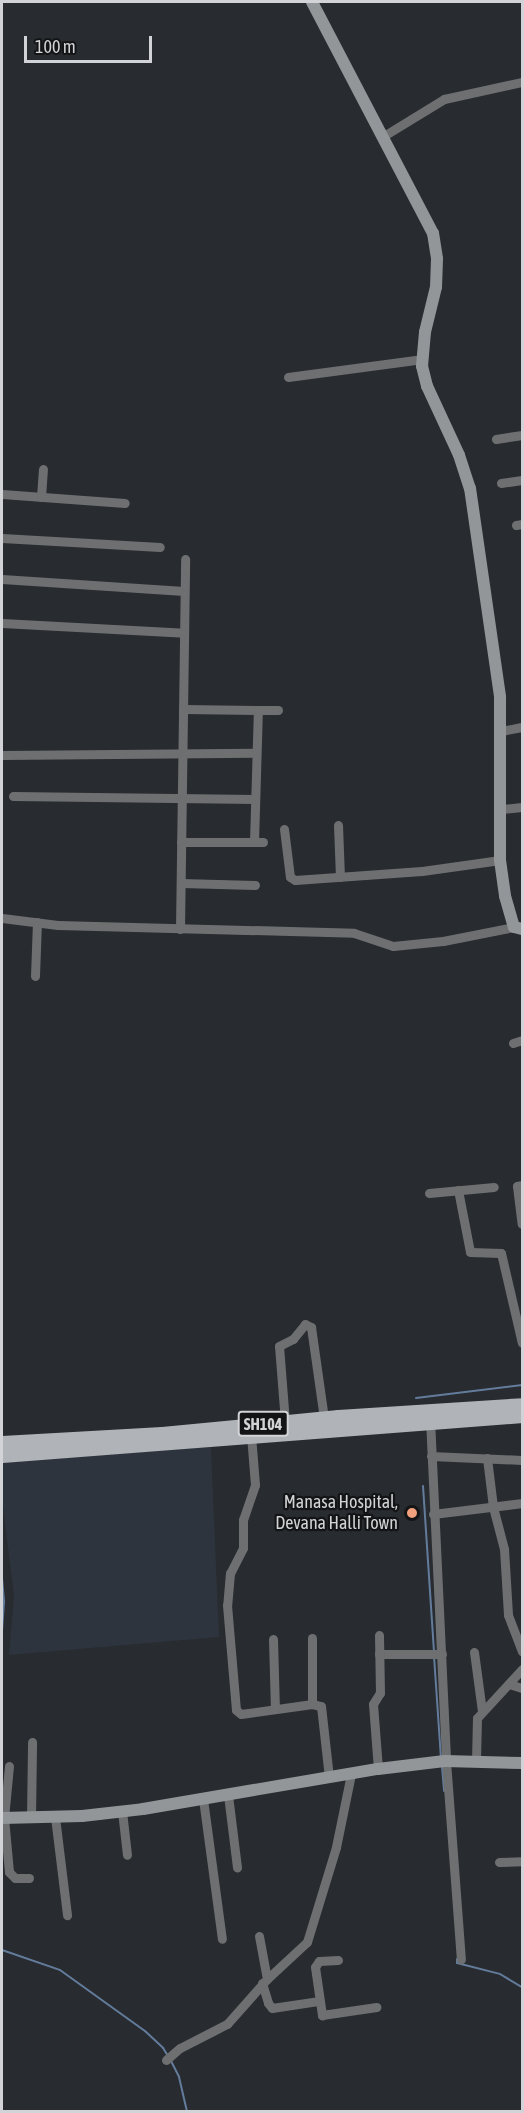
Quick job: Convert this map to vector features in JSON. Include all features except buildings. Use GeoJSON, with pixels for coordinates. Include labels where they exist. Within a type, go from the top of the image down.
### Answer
{"type":"FeatureCollection","features":[{"type":"Feature","properties":{"kind":"main road","name":"SH104"},"geometry":{"type":"LineString","coordinates":[[2,1449],[163,1445],[522,1405]]}},
{"type":"Feature","properties":{"kind":"main road","name":"SH104"},"geometry":{"type":"LineString","coordinates":[[2,1449],[324,1418],[522,1415]]}},
{"type":"Feature","properties":{"kind":"street"},"geometry":{"type":"LineString","coordinates":[[2,918],[37,922],[180,929],[354,933],[393,946],[443,941],[518,928],[505,896],[500,860],[502,809],[500,697],[470,488],[459,455],[427,386],[423,358],[425,332],[436,287],[437,259],[434,233],[312,2]]}},
{"type":"Feature","properties":{"kind":"street"},"geometry":{"type":"LineString","coordinates":[[382,137],[444,99],[522,82]]}},
{"type":"Feature","properties":{"kind":"street"},"geometry":{"type":"LineString","coordinates":[[288,377],[423,358]]}},
{"type":"Feature","properties":{"kind":"street"},"geometry":{"type":"LineString","coordinates":[[496,439],[522,435]]}},
{"type":"Feature","properties":{"kind":"street"},"geometry":{"type":"LineString","coordinates":[[41,497],[43,469]]}},
{"type":"Feature","properties":{"kind":"street"},"geometry":{"type":"LineString","coordinates":[[501,483],[522,480]]}},
{"type":"Feature","properties":{"kind":"street"},"geometry":{"type":"LineString","coordinates":[[2,494],[125,503]]}},
{"type":"Feature","properties":{"kind":"street"},"geometry":{"type":"LineString","coordinates":[[2,538],[160,547]]}},
{"type":"Feature","properties":{"kind":"street"},"geometry":{"type":"LineString","coordinates":[[180,929],[185,560]]}},
{"type":"Feature","properties":{"kind":"street"},"geometry":{"type":"LineString","coordinates":[[2,579],[184,591]]}},
{"type":"Feature","properties":{"kind":"street"},"geometry":{"type":"LineString","coordinates":[[2,623],[184,633]]}},
{"type":"Feature","properties":{"kind":"street"},"geometry":{"type":"LineString","coordinates":[[183,709],[278,710]]}},
{"type":"Feature","properties":{"kind":"street"},"geometry":{"type":"LineString","coordinates":[[181,842],[259,842],[255,799],[258,710]]}},
{"type":"Feature","properties":{"kind":"street"},"geometry":{"type":"LineString","coordinates":[[501,731],[522,727]]}},
{"type":"Feature","properties":{"kind":"street"},"geometry":{"type":"LineString","coordinates":[[2,755],[255,753]]}},
{"type":"Feature","properties":{"kind":"street"},"geometry":{"type":"LineString","coordinates":[[13,796],[255,799]]}},
{"type":"Feature","properties":{"kind":"street"},"geometry":{"type":"LineString","coordinates":[[502,809],[522,807]]}},
{"type":"Feature","properties":{"kind":"street"},"geometry":{"type":"LineString","coordinates":[[338,825],[340,877]]}},
{"type":"Feature","properties":{"kind":"street"},"geometry":{"type":"LineString","coordinates":[[284,829],[292,879],[422,871],[500,860]]}},
{"type":"Feature","properties":{"kind":"street"},"geometry":{"type":"LineString","coordinates":[[181,883],[255,885]]}},
{"type":"Feature","properties":{"kind":"street"},"geometry":{"type":"LineString","coordinates":[[35,976],[37,922]]}},
{"type":"Feature","properties":{"kind":"street"},"geometry":{"type":"LineString","coordinates":[[522,1185],[517,1186],[522,1224]]}},
{"type":"Feature","properties":{"kind":"street"},"geometry":{"type":"LineString","coordinates":[[429,1193],[494,1187]]}},
{"type":"Feature","properties":{"kind":"street"},"geometry":{"type":"LineString","coordinates":[[458,1190],[470,1252],[501,1252],[522,1343]]}},
{"type":"Feature","properties":{"kind":"street"},"geometry":{"type":"LineString","coordinates":[[285,1422],[279,1346],[293,1339],[305,1324],[311,1327],[324,1418]]}},
{"type":"Feature","properties":{"kind":"street"},"geometry":{"type":"LineString","coordinates":[[430,1417],[430,1456],[442,1654],[443,1762],[461,1959]]}},
{"type":"Feature","properties":{"kind":"street"},"geometry":{"type":"LineString","coordinates":[[251,1435],[255,1485],[243,1520],[243,1548],[230,1573],[227,1605],[236,1710],[241,1714],[312,1704],[321,1706],[329,1777]]}},
{"type":"Feature","properties":{"kind":"street"},"geometry":{"type":"LineString","coordinates":[[430,1456],[522,1460]]}},
{"type":"Feature","properties":{"kind":"street"},"geometry":{"type":"LineString","coordinates":[[487,1458],[493,1507],[504,1549],[508,1616],[522,1651]]}},
{"type":"Feature","properties":{"kind":"street"},"geometry":{"type":"LineString","coordinates":[[433,1514],[522,1503]]}},
{"type":"Feature","properties":{"kind":"street"},"geometry":{"type":"LineString","coordinates":[[378,1769],[373,1704],[380,1693],[379,1635]]}},
{"type":"Feature","properties":{"kind":"street"},"geometry":{"type":"LineString","coordinates":[[312,1638],[312,1704]]}},
{"type":"Feature","properties":{"kind":"street"},"geometry":{"type":"LineString","coordinates":[[273,1639],[275,1709]]}},
{"type":"Feature","properties":{"kind":"street"},"geometry":{"type":"LineString","coordinates":[[474,1652],[482,1712]]}},
{"type":"Feature","properties":{"kind":"street"},"geometry":{"type":"LineString","coordinates":[[379,1654],[442,1654]]}},
{"type":"Feature","properties":{"kind":"street"},"geometry":{"type":"LineString","coordinates":[[476,1761],[475,1726],[482,1712],[522,1669]]}},
{"type":"Feature","properties":{"kind":"street"},"geometry":{"type":"LineString","coordinates":[[509,1684],[522,1688]]}},
{"type":"Feature","properties":{"kind":"street"},"geometry":{"type":"LineString","coordinates":[[31,1818],[32,1742]]}},
{"type":"Feature","properties":{"kind":"street"},"geometry":{"type":"LineString","coordinates":[[3,1818],[55,1817],[122,1811],[203,1800],[378,1769],[443,1762],[522,1763]]}},
{"type":"Feature","properties":{"kind":"street"},"geometry":{"type":"LineString","coordinates":[[9,1766],[3,1818],[10,1876],[29,1878]]}},
{"type":"Feature","properties":{"kind":"street"},"geometry":{"type":"LineString","coordinates":[[166,2060],[180,2048],[227,2024],[265,1981],[299,1951],[310,1935],[336,1847],[351,1774]]}},
{"type":"Feature","properties":{"kind":"street"},"geometry":{"type":"LineString","coordinates":[[228,1795],[237,1867]]}},
{"type":"Feature","properties":{"kind":"street"},"geometry":{"type":"LineString","coordinates":[[203,1800],[222,1939]]}},
{"type":"Feature","properties":{"kind":"street"},"geometry":{"type":"LineString","coordinates":[[122,1811],[127,1855]]}},
{"type":"Feature","properties":{"kind":"street"},"geometry":{"type":"LineString","coordinates":[[55,1817],[67,1915]]}},
{"type":"Feature","properties":{"kind":"street"},"geometry":{"type":"LineString","coordinates":[[499,1862],[522,1861]]}},
{"type":"Feature","properties":{"kind":"street"},"geometry":{"type":"LineString","coordinates":[[259,1936],[268,2003],[272,2008],[319,2001]]}},
{"type":"Feature","properties":{"kind":"street"},"geometry":{"type":"LineString","coordinates":[[338,1960],[316,1964],[319,2001],[324,2017],[376,2007]]}},
{"type":"Feature","properties":{"kind":"shaded area"},"geometry":{"type":"Polygon","coordinates":[[[211,1447],[219,1637],[9,1655],[14,1596],[2,1498],[2,1462],[211,1447]]]}},
{"type":"Feature","properties":{"kind":"waterway"},"geometry":{"type":"LineString","coordinates":[[416,1398],[522,1385]]}},
{"type":"Feature","properties":{"kind":"waterway"},"geometry":{"type":"LineString","coordinates":[[423,1486],[434,1651]]}},
{"type":"Feature","properties":{"kind":"waterway"},"geometry":{"type":"LineString","coordinates":[[2,1578],[4,1602],[2,1634]]}},
{"type":"Feature","properties":{"kind":"waterway"},"geometry":{"type":"LineString","coordinates":[[434,1656],[441,1758]]}},
{"type":"Feature","properties":{"kind":"waterway"},"geometry":{"type":"LineString","coordinates":[[442,1767],[444,1791]]}},
{"type":"Feature","properties":{"kind":"waterway"},"geometry":{"type":"LineString","coordinates":[[2,1950],[60,1970],[145,2031],[168,2056]]}},
{"type":"Feature","properties":{"kind":"waterway"},"geometry":{"type":"LineString","coordinates":[[457,1959],[457,1963],[500,1974],[522,1987]]}},
{"type":"Feature","properties":{"kind":"waterway"},"geometry":{"type":"LineString","coordinates":[[171,2061],[179,2077],[187,2112]]}},
{"type":"Feature","properties":{"kind":"place","name":"Manasa Hospital, Devana Halli Town"},"geometry":{"type":"Point","coordinates":[412,1513]}}]}
